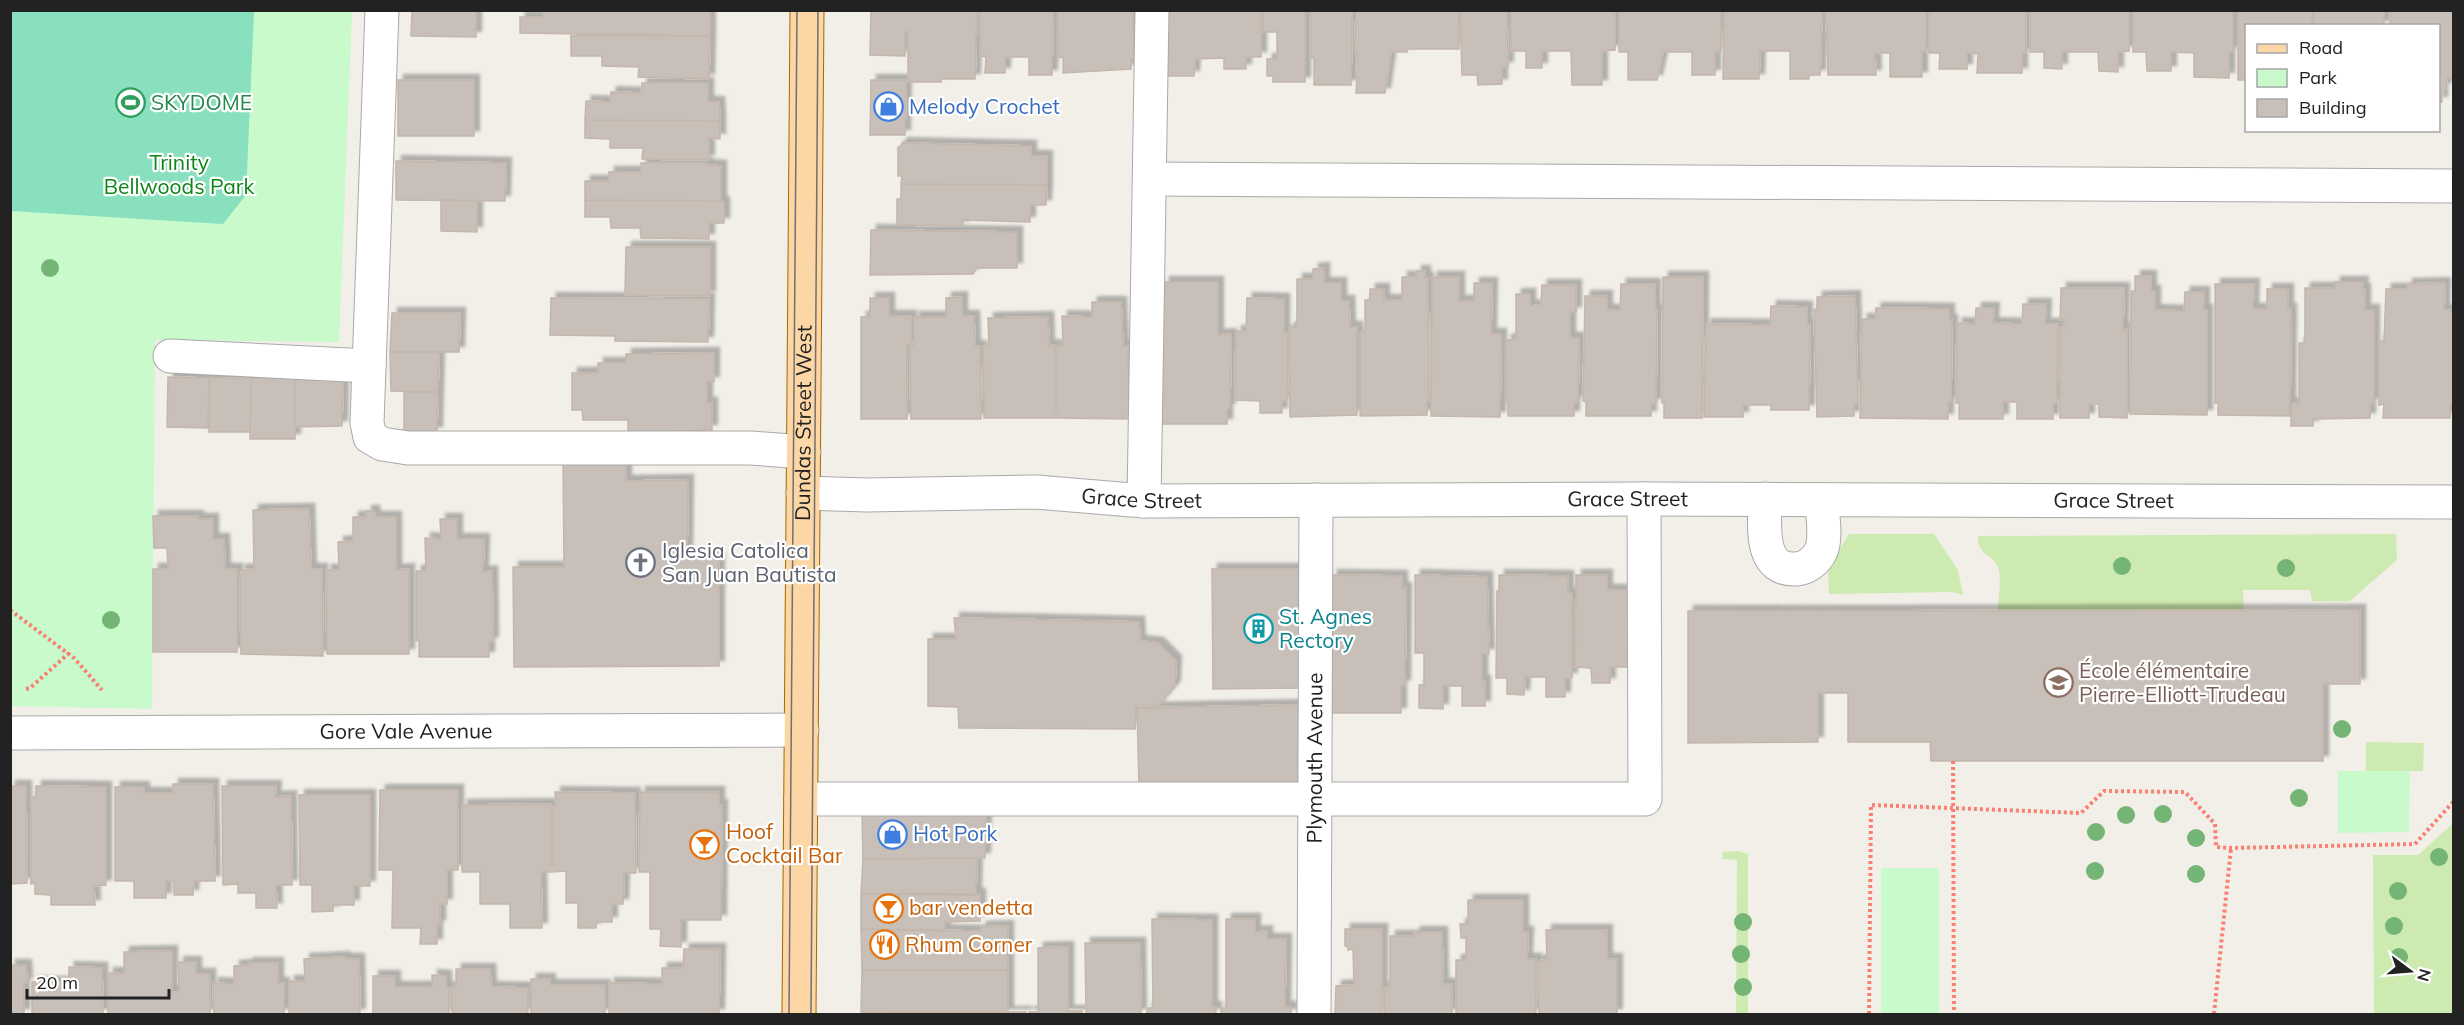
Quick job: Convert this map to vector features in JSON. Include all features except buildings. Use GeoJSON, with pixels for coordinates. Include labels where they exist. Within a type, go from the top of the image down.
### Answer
{"type":"FeatureCollection","features":[{"type":"Feature","properties":{"kind":"main road","name":"Dundas Street West"},"geometry":{"type":"LineString","coordinates":[[799,1014],[807,10]]}},
{"type":"Feature","properties":{"kind":"street"},"geometry":{"type":"LineString","coordinates":[[382,10],[367,423],[370,437],[382,444],[408,448],[750,448],[804,452]]}},
{"type":"Feature","properties":{"kind":"street"},"geometry":{"type":"LineString","coordinates":[[1144,501],[1152,10]]}},
{"type":"Feature","properties":{"kind":"street"},"geometry":{"type":"LineString","coordinates":[[1150,179],[2454,186]]}},
{"type":"Feature","properties":{"kind":"street"},"geometry":{"type":"LineString","coordinates":[[170,356],[369,366]]}},
{"type":"Feature","properties":{"kind":"street","name":"Grace Street"},"geometry":{"type":"LineString","coordinates":[[804,493],[867,495],[1036,492],[1144,501],[1765,499],[2454,502]]}},
{"type":"Feature","properties":{"kind":"street"},"geometry":{"type":"LineString","coordinates":[[801,799],[1645,799],[1644,499]]}},
{"type":"Feature","properties":{"kind":"street"},"geometry":{"type":"LineString","coordinates":[[1765,499],[1765,545],[1768,554],[1782,567],[1791,569],[1809,565],[1821,550],[1822,500]]}},
{"type":"Feature","properties":{"kind":"street","name":"Plymouth Avenue"},"geometry":{"type":"LineString","coordinates":[[1314,1014],[1316,500]]}},
{"type":"Feature","properties":{"kind":"street","name":"Gore Vale Avenue"},"geometry":{"type":"LineString","coordinates":[[10,733],[802,730]]}},
{"type":"Feature","properties":{"kind":"path"},"geometry":{"type":"LineString","coordinates":[[10,610],[69,654],[106,695],[132,733]]}},
{"type":"Feature","properties":{"kind":"path"},"geometry":{"type":"LineString","coordinates":[[20,691],[30,688],[69,654]]}},
{"type":"Feature","properties":{"kind":"path"},"geometry":{"type":"LineString","coordinates":[[1953,761],[1954,1014]]}},
{"type":"Feature","properties":{"kind":"path"},"geometry":{"type":"LineString","coordinates":[[1869,1014],[1871,805],[2081,813],[2104,791],[2185,792],[2215,824],[2216,848],[2231,848],[2415,844],[2454,801]]}},
{"type":"Feature","properties":{"kind":"path"},"geometry":{"type":"LineString","coordinates":[[2214,1014],[2231,848]]}},
{"type":"Feature","properties":{"kind":"green space","name":"Trinity Bellwoods Park"},"geometry":{"type":"Polygon","coordinates":[[[10,11],[352,11],[339,342],[155,340],[152,709],[11,706],[10,11]]]}},
{"type":"Feature","properties":{"kind":"green space","name":"SKYDOME"},"geometry":{"type":"Polygon","coordinates":[[[10,11],[254,11],[246,195],[223,224],[11,211],[10,11]]]}},
{"type":"Feature","properties":{"kind":"green space"},"geometry":{"type":"Polygon","coordinates":[[[1849,534],[1934,534],[1958,570],[1963,595],[1952,592],[1829,594],[1828,568],[1849,534]]]}},
{"type":"Feature","properties":{"kind":"green space"},"geometry":{"type":"Polygon","coordinates":[[[2396,534],[2397,560],[2350,601],[2312,601],[2310,590],[2243,590],[2244,611],[1998,611],[2000,583],[1998,567],[1982,551],[1978,542],[1978,536],[2396,534]]]}},
{"type":"Feature","properties":{"kind":"green space"},"geometry":{"type":"Polygon","coordinates":[[[2366,742],[2424,743],[2423,771],[2366,771],[2366,742]]]}},
{"type":"Feature","properties":{"kind":"green space"},"geometry":{"type":"Polygon","coordinates":[[[2338,771],[2410,771],[2409,832],[2338,833],[2338,771]]]}},
{"type":"Feature","properties":{"kind":"green space"},"geometry":{"type":"Polygon","coordinates":[[[2453,823],[2453,1014],[2374,1014],[2373,855],[2418,855],[2453,823]]]}},
{"type":"Feature","properties":{"kind":"green space"},"geometry":{"type":"Polygon","coordinates":[[[1738,851],[1748,854],[1748,1014],[1736,1014],[1737,860],[1723,859],[1722,852],[1738,851]]]}},
{"type":"Feature","properties":{"kind":"green space"},"geometry":{"type":"Polygon","coordinates":[[[1881,868],[1939,868],[1939,1014],[1881,1014],[1881,868]]]}},
{"type":"Feature","properties":{"kind":"tram line"},"geometry":{"type":"LineString","coordinates":[[789,1014],[797,10]]}},
{"type":"Feature","properties":{"kind":"tram line"},"geometry":{"type":"LineString","coordinates":[[811,1014],[818,10]]}},
{"type":"Feature","properties":{"kind":"place","name":"SKYDOME"},"geometry":{"type":"Point","coordinates":[130,103]}},
{"type":"Feature","properties":{"kind":"place","name":"Melody Crochet"},"geometry":{"type":"Point","coordinates":[888,107]}},
{"type":"Feature","properties":{"kind":"place","name":"Iglesia Catolica San Juan Bautista"},"geometry":{"type":"Point","coordinates":[641,563]}},
{"type":"Feature","properties":{"kind":"place","name":"St. Agnes Rectory"},"geometry":{"type":"Point","coordinates":[1258,629]}},
{"type":"Feature","properties":{"kind":"place","name":"École élémentaire Pierre-Elliott-Trudeau"},"geometry":{"type":"Point","coordinates":[2058,683]}},
{"type":"Feature","properties":{"kind":"place","name":"Hot Pork"},"geometry":{"type":"Point","coordinates":[892,834]}},
{"type":"Feature","properties":{"kind":"place","name":"Hoof Cocktail Bar"},"geometry":{"type":"Point","coordinates":[705,844]}},
{"type":"Feature","properties":{"kind":"place","name":"bar vendetta"},"geometry":{"type":"Point","coordinates":[888,908]}},
{"type":"Feature","properties":{"kind":"place","name":"Rhum Corner"},"geometry":{"type":"Point","coordinates":[884,945]}}]}
